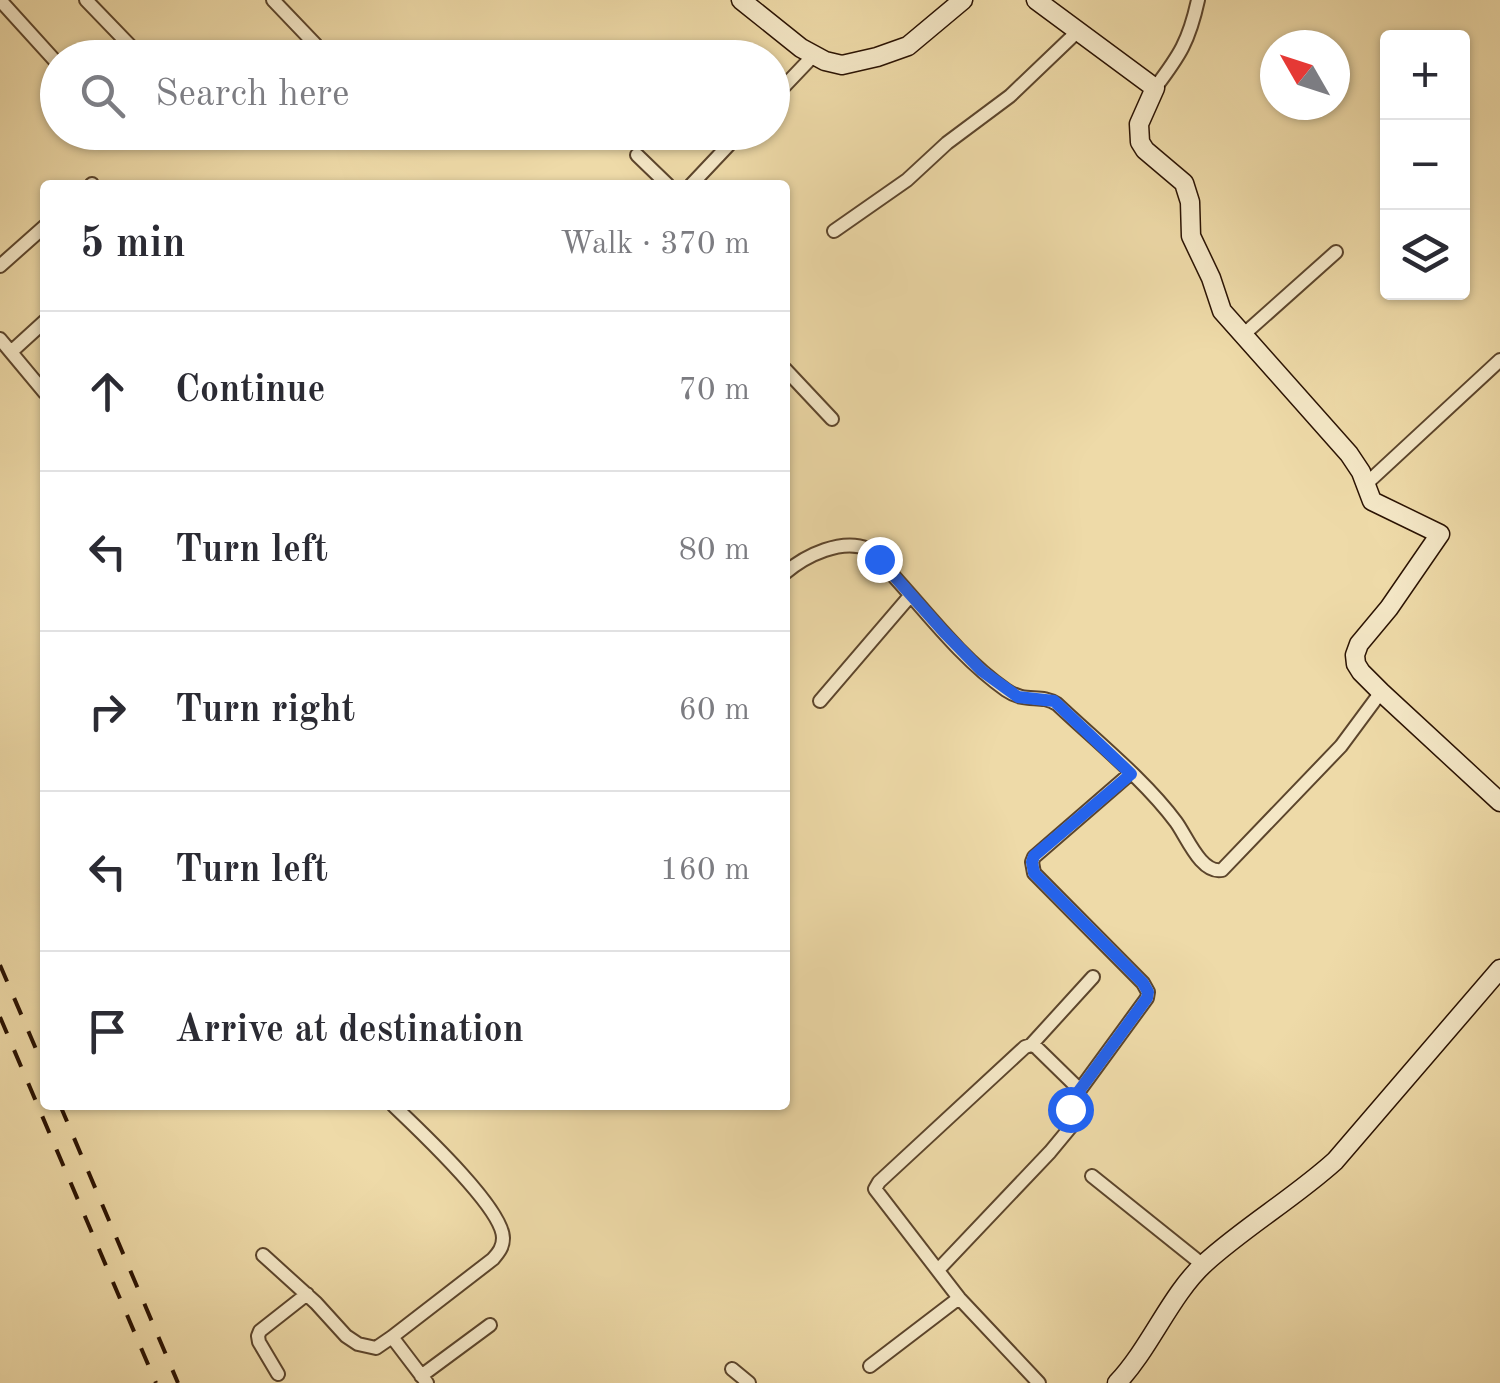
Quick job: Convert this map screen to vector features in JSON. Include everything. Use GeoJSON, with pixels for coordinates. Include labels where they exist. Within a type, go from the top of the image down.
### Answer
{"type":"FeatureCollection","features":[{"type":"Feature","properties":{"kind":"street"},"geometry":{"type":"LineString","coordinates":[[0,0],[40,44]]}},
{"type":"Feature","properties":{"kind":"street"},"geometry":{"type":"LineString","coordinates":[[86,0],[125,40]]}},
{"type":"Feature","properties":{"kind":"street"},"geometry":{"type":"LineString","coordinates":[[274,0],[311,40]]}},
{"type":"Feature","properties":{"kind":"street"},"geometry":{"type":"LineString","coordinates":[[741,0],[813,56],[842,65],[908,46],[963,0]]}},
{"type":"Feature","properties":{"kind":"street"},"geometry":{"type":"LineString","coordinates":[[1036,0],[1155,88]]}},
{"type":"Feature","properties":{"kind":"street"},"geometry":{"type":"LineString","coordinates":[[1198,0],[1181,54],[1155,88],[1139,124],[1140,142],[1184,182],[1190,202],[1191,236],[1222,311],[1356,464],[1369,496],[1377,504],[1440,534],[1355,656],[1361,672],[1500,802]]}},
{"type":"Feature","properties":{"kind":"street"},"geometry":{"type":"LineString","coordinates":[[834,230],[907,180],[947,143],[1021,88],[1078,31]]}},
{"type":"Feature","properties":{"kind":"street"},"geometry":{"type":"LineString","coordinates":[[790,80],[813,56]]}},
{"type":"Feature","properties":{"kind":"street"},"geometry":{"type":"LineString","coordinates":[[697,180],[724,150]]}},
{"type":"Feature","properties":{"kind":"street"},"geometry":{"type":"LineString","coordinates":[[637,156],[658,180]]}},
{"type":"Feature","properties":{"kind":"street"},"geometry":{"type":"LineString","coordinates":[[0,266],[40,230]]}},
{"type":"Feature","properties":{"kind":"street"},"geometry":{"type":"LineString","coordinates":[[1243,335],[1336,252]]}},
{"type":"Feature","properties":{"kind":"street"},"geometry":{"type":"LineString","coordinates":[[11,352],[40,326]]}},
{"type":"Feature","properties":{"kind":"street"},"geometry":{"type":"LineString","coordinates":[[0,339],[40,386]]}},
{"type":"Feature","properties":{"kind":"street"},"geometry":{"type":"LineString","coordinates":[[1365,485],[1500,360]]}},
{"type":"Feature","properties":{"kind":"street"},"geometry":{"type":"LineString","coordinates":[[790,374],[832,419]]}},
{"type":"Feature","properties":{"kind":"street"},"geometry":{"type":"LineString","coordinates":[[790,569],[844,544],[868,549],[982,671],[1018,697],[1054,701],[1167,811],[1202,861],[1216,872],[1327,761],[1381,692]]}},
{"type":"Feature","properties":{"kind":"street"},"geometry":{"type":"LineString","coordinates":[[820,701],[910,596]]}},
{"type":"Feature","properties":{"kind":"street"},"geometry":{"type":"LineString","coordinates":[[938,1270],[1074,1123],[1070,1105],[1147,998],[1143,983],[1034,873],[1032,862],[1034,856],[1131,774]]}},
{"type":"Feature","properties":{"kind":"street"},"geometry":{"type":"LineString","coordinates":[[1117,1383],[1203,1265],[1335,1161],[1500,970]]}},
{"type":"Feature","properties":{"kind":"street"},"geometry":{"type":"LineString","coordinates":[[1038,1383],[959,1298],[878,1193],[877,1185],[1031,1045],[1093,977]]}},
{"type":"Feature","properties":{"kind":"street"},"geometry":{"type":"LineString","coordinates":[[1031,1045],[1080,1090]]}},
{"type":"Feature","properties":{"kind":"street"},"geometry":{"type":"LineString","coordinates":[[262,1255],[307,1294],[346,1336],[376,1348],[493,1259],[504,1240],[502,1230],[452,1163],[399,1110]]}},
{"type":"Feature","properties":{"kind":"street"},"geometry":{"type":"LineString","coordinates":[[1092,1176],[1203,1265]]}},
{"type":"Feature","properties":{"kind":"street"},"geometry":{"type":"LineString","coordinates":[[278,1374],[258,1336],[307,1294]]}},
{"type":"Feature","properties":{"kind":"street"},"geometry":{"type":"LineString","coordinates":[[870,1366],[959,1298]]}},
{"type":"Feature","properties":{"kind":"street"},"geometry":{"type":"LineString","coordinates":[[392,1337],[424,1379],[490,1325]]}},
{"type":"Feature","properties":{"kind":"street"},"geometry":{"type":"LineString","coordinates":[[732,1369],[749,1383]]}},
{"type":"Feature","properties":{"kind":"railway"},"geometry":{"type":"LineString","coordinates":[[0,965],[40,1058]]}},
{"type":"Feature","properties":{"kind":"railway"},"geometry":{"type":"LineString","coordinates":[[0,1017],[156,1383]]}},
{"type":"Feature","properties":{"kind":"railway"},"geometry":{"type":"LineString","coordinates":[[62,1110],[178,1383]]}},
{"type":"Feature","properties":{"kind":"route"},"geometry":{"type":"LineString","coordinates":[[879,559],[982,671],[1018,697],[1054,701],[1131,774],[1034,856],[1032,862],[1034,873],[1148,992],[1071,1102],[1070,1109]]}}]}
